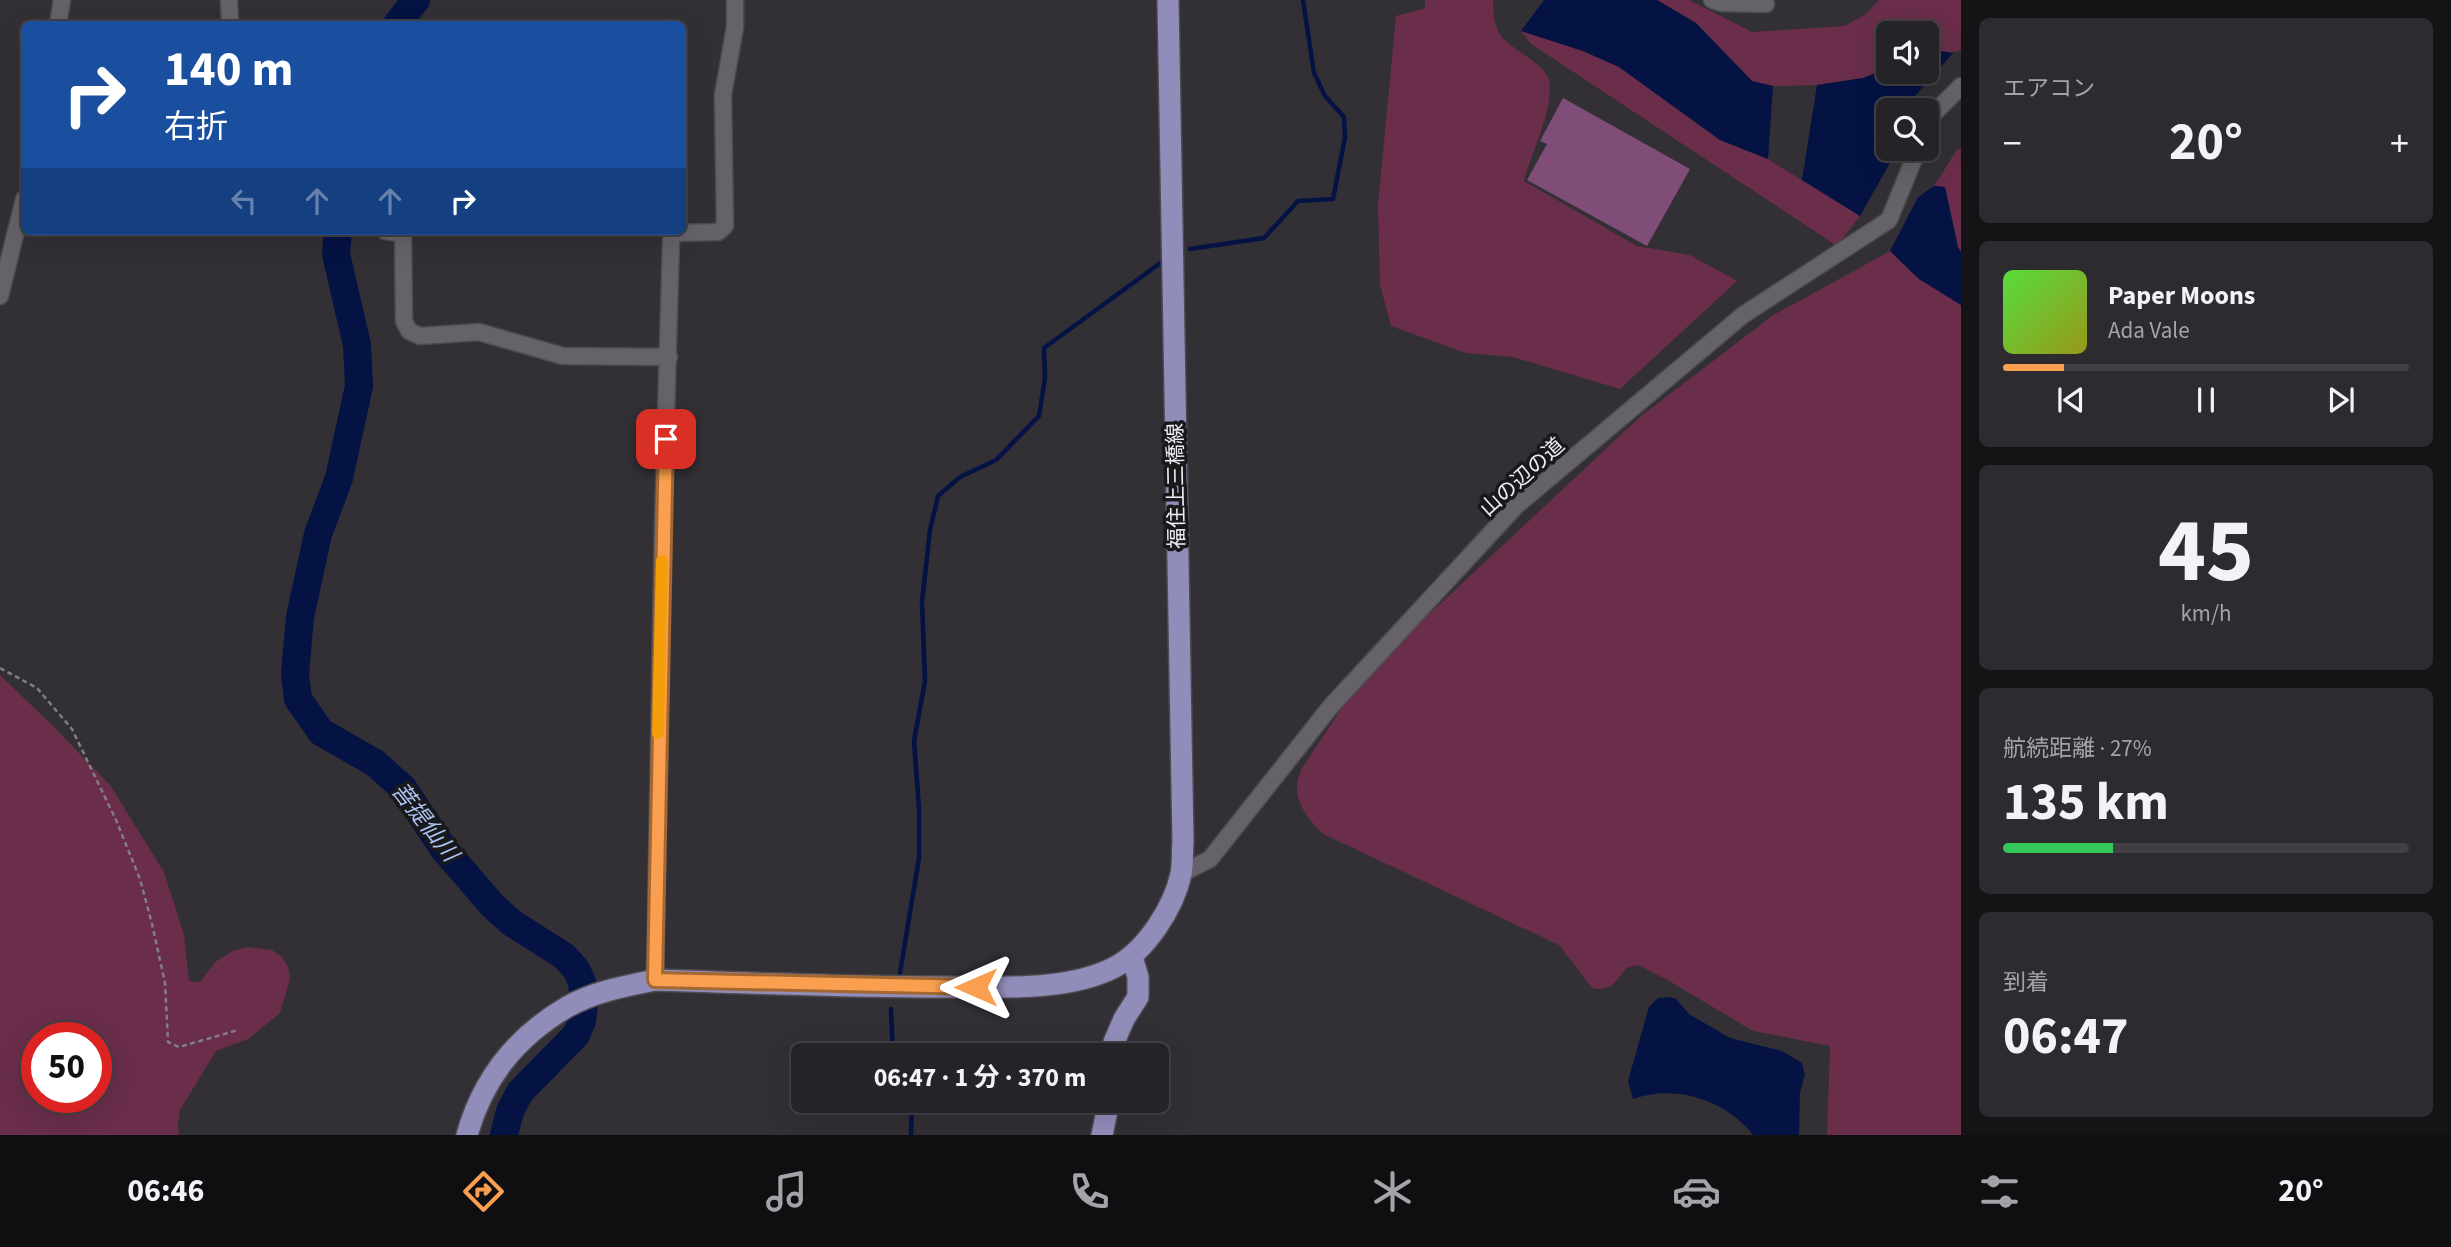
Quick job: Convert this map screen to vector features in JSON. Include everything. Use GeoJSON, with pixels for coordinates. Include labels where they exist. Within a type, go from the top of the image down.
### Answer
{"type":"FeatureCollection","features":[{"type":"Feature","properties":{"kind":"main road","name":"福住上三橋線"},"geometry":{"type":"LineString","coordinates":[[467,1135],[481,1094],[500,1063],[533,1032],[568,1006],[600,993],[655,980],[905,987],[1065,984],[1093,977],[1132,957],[1156,930],[1181,874],[1183,842],[1168,0]]}},
{"type":"Feature","properties":{"kind":"main road"},"geometry":{"type":"LineString","coordinates":[[1114,1043],[1124,1019],[1138,997],[1138,977],[1132,957]]}},
{"type":"Feature","properties":{"kind":"main road"},"geometry":{"type":"LineString","coordinates":[[1102,1135],[1107,1113]]}},
{"type":"Feature","properties":{"kind":"street"},"geometry":{"type":"LineString","coordinates":[[58,21],[62,0]]}},
{"type":"Feature","properties":{"kind":"street"},"geometry":{"type":"LineString","coordinates":[[229,0],[230,21]]}},
{"type":"Feature","properties":{"kind":"street"},"geometry":{"type":"LineString","coordinates":[[686,233],[718,232],[725,226],[723,95],[735,27],[735,0]]}},
{"type":"Feature","properties":{"kind":"street"},"geometry":{"type":"LineString","coordinates":[[1712,0],[1722,3],[1766,4]]}},
{"type":"Feature","properties":{"kind":"street"},"geometry":{"type":"LineString","coordinates":[[1939,108],[1961,86]]}},
{"type":"Feature","properties":{"kind":"street","name":"山の辺の道"},"geometry":{"type":"LineString","coordinates":[[1181,874],[1210,859],[1331,706],[1516,506],[1743,315],[1889,220],[1913,161]]}},
{"type":"Feature","properties":{"kind":"street"},"geometry":{"type":"LineString","coordinates":[[0,296],[21,211]]}},
{"type":"Feature","properties":{"kind":"street"},"geometry":{"type":"LineString","coordinates":[[402,235],[404,321],[410,331],[420,336],[479,332],[563,356],[669,358]]}},
{"type":"Feature","properties":{"kind":"street"},"geometry":{"type":"LineString","coordinates":[[655,980],[663,521],[673,235]]}},
{"type":"Feature","properties":{"kind":"path"},"geometry":{"type":"LineString","coordinates":[[0,668],[37,688],[72,729],[116,820],[140,878],[152,924],[165,983],[168,1042],[179,1047],[238,1030]]}},
{"type":"Feature","properties":{"kind":"shaded area"},"geometry":{"type":"Polygon","coordinates":[[[1425,0],[1493,0],[1494,19],[1499,33],[1538,65],[1548,78],[1550,86],[1547,110],[1524,181],[1637,246],[1690,255],[1737,281],[1620,389],[1513,357],[1466,353],[1391,326],[1380,285],[1378,205],[1396,16],[1425,8],[1425,0]]]}},
{"type":"Feature","properties":{"kind":"shaded area"},"geometry":{"type":"Polygon","coordinates":[[[1544,0],[1657,0],[1696,23],[1752,81],[1773,86],[1768,159],[1720,140],[1619,67],[1583,51],[1521,31],[1544,0]]]}},
{"type":"Feature","properties":{"kind":"shaded area"},"geometry":{"type":"Polygon","coordinates":[[[1657,0],[1689,0],[1752,32],[1844,26],[1865,15],[1879,0],[1961,0],[1961,50],[1939,51],[1939,21],[1876,21],[1876,73],[1863,78],[1817,85],[1773,86],[1752,81],[1696,23],[1657,0]]]}},
{"type":"Feature","properties":{"kind":"shaded area"},"geometry":{"type":"Polygon","coordinates":[[[1521,31],[1583,51],[1619,67],[1720,140],[1768,159],[1860,216],[1837,246],[1531,44],[1521,31]]]}},
{"type":"Feature","properties":{"kind":"shaded area"},"geometry":{"type":"Polygon","coordinates":[[[1939,51],[1953,53],[1939,69],[1939,51]]]}},
{"type":"Feature","properties":{"kind":"shaded area"},"geometry":{"type":"Polygon","coordinates":[[[1876,73],[1876,84],[1926,84],[1914,98],[1876,98],[1876,161],[1891,161],[1860,216],[1802,180],[1817,85],[1863,78],[1876,73]]]}},
{"type":"Feature","properties":{"kind":"shaded area"},"geometry":{"type":"Polygon","coordinates":[[[1961,148],[1961,252],[1945,187],[1934,186],[1956,151],[1961,148]]]}},
{"type":"Feature","properties":{"kind":"shaded area"},"geometry":{"type":"Polygon","coordinates":[[[1934,186],[1945,187],[1961,252],[1961,305],[1919,279],[1890,251],[1918,197],[1934,186]]]}},
{"type":"Feature","properties":{"kind":"shaded area"},"geometry":{"type":"Polygon","coordinates":[[[1890,251],[1919,279],[1961,305],[1961,1135],[1827,1135],[1830,1046],[1753,1031],[1638,965],[1626,968],[1616,982],[1604,989],[1592,988],[1559,945],[1323,834],[1300,804],[1297,787],[1302,768],[1363,676],[1641,416],[1772,316],[1890,251]]]}},
{"type":"Feature","properties":{"kind":"shaded area"},"geometry":{"type":"Polygon","coordinates":[[[0,675],[110,785],[164,872],[184,935],[189,981],[200,982],[215,962],[235,950],[248,947],[272,950],[282,957],[288,967],[290,979],[280,1013],[248,1039],[216,1051],[180,1110],[179,1135],[0,1135],[0,675]]]}},
{"type":"Feature","properties":{"kind":"shaded area"},"geometry":{"type":"Polygon","coordinates":[[[1658,998],[1676,999],[1689,1014],[1730,1038],[1782,1051],[1802,1063],[1805,1075],[1800,1092],[1799,1135],[1753,1135],[1729,1112],[1699,1098],[1666,1093],[1633,1099],[1628,1081],[1649,1007],[1658,998]]]}},
{"type":"Feature","properties":{"kind":"building"},"geometry":{"type":"Polygon","coordinates":[[[1563,98],[1690,169],[1647,246],[1527,180],[1547,144],[1540,141],[1563,98]]]}},
{"type":"Feature","properties":{"kind":"waterway","name":"菩提仙川"},"geometry":{"type":"LineString","coordinates":[[399,21],[416,0]]}},
{"type":"Feature","properties":{"kind":"waterway"},"geometry":{"type":"LineString","coordinates":[[1190,249],[1264,238],[1298,201],[1333,199],[1345,137],[1344,117],[1325,96],[1314,73],[1303,0]]}},
{"type":"Feature","properties":{"kind":"waterway","name":"菩提仙川"},"geometry":{"type":"LineString","coordinates":[[338,235],[336,254],[357,345],[359,386],[339,478],[318,534],[300,617],[295,674],[298,699],[321,732],[375,763],[403,788],[443,848],[493,906],[512,923],[564,956],[576,969],[582,982],[584,1004],[582,1021],[576,1035],[520,1092],[510,1111],[504,1135]]}},
{"type":"Feature","properties":{"kind":"waterway"},"geometry":{"type":"LineString","coordinates":[[900,973],[919,858],[919,808],[914,741],[925,681],[922,602],[930,530],[938,496],[960,477],[996,460],[1039,416],[1045,378],[1044,348],[1159,264]]}},
{"type":"Feature","properties":{"kind":"waterway"},"geometry":{"type":"LineString","coordinates":[[891,1009],[892,1043]]}},
{"type":"Feature","properties":{"kind":"waterway"},"geometry":{"type":"LineString","coordinates":[[911,1135],[912,1113]]}},
{"type":"Feature","properties":{"kind":"slow traffic"},"geometry":{"type":"LineString","coordinates":[[658,733],[662,561]]}},
{"type":"Feature","properties":{"kind":"route"},"geometry":{"type":"LineString","coordinates":[[666,439],[655,980],[976,987]]}}]}
